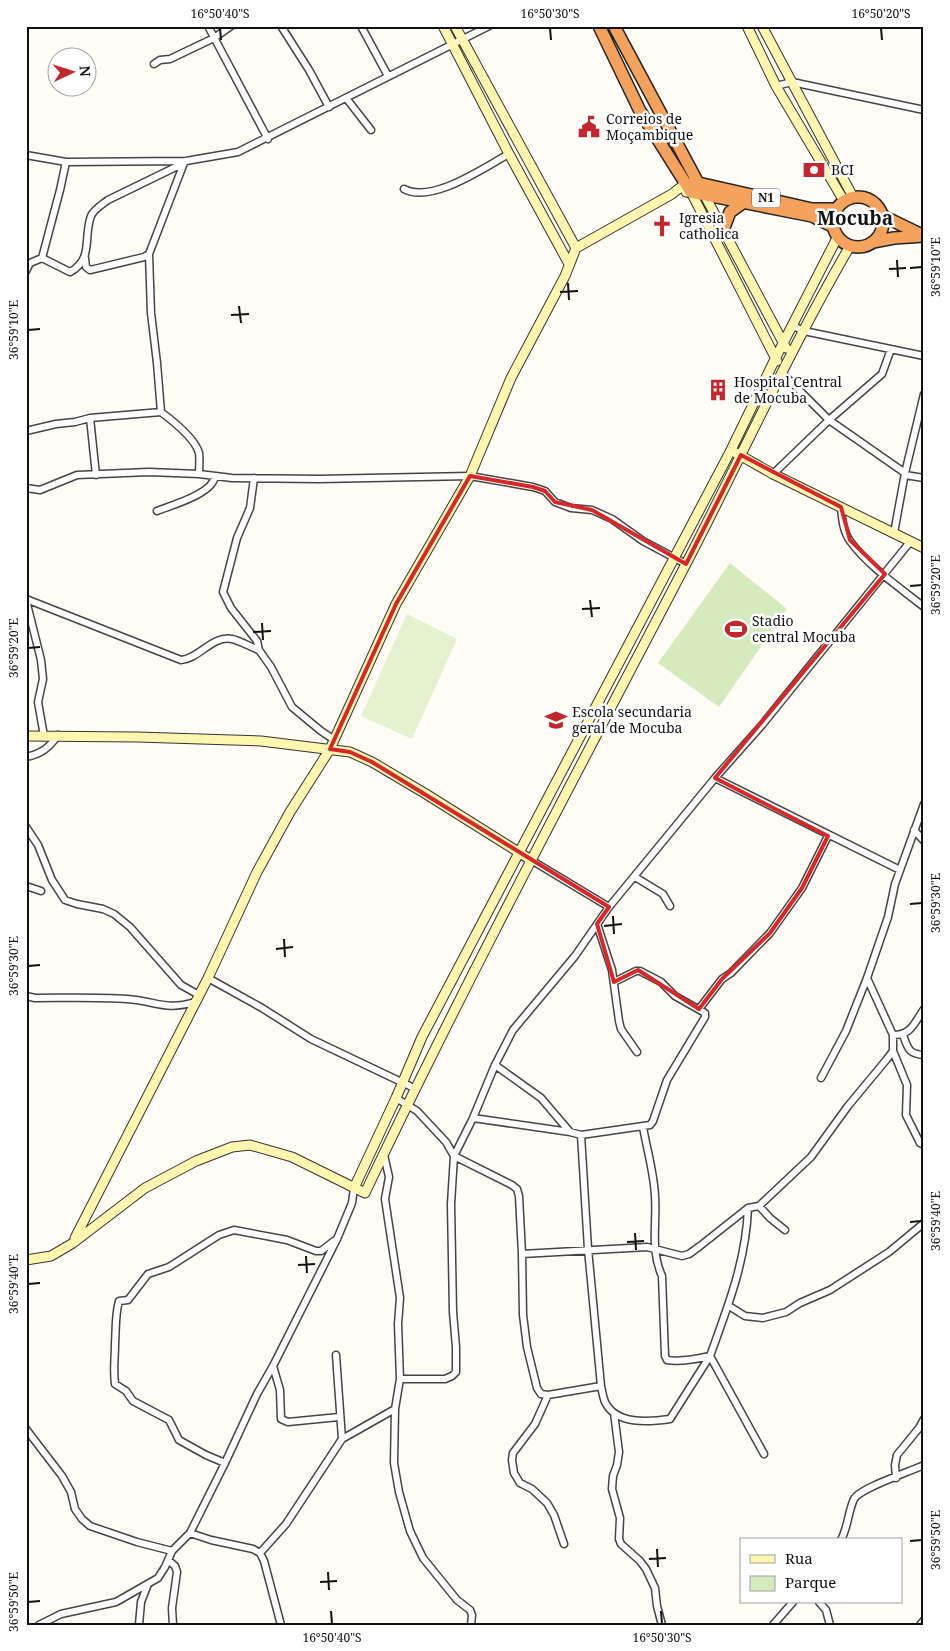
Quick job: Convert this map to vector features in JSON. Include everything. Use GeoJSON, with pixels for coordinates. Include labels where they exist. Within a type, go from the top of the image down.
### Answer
{"type":"FeatureCollection","features":[{"type":"Feature","properties":{"kind":"highway"},"geometry":{"type":"LineString","coordinates":[[599,26],[640,111],[691,185],[704,194]]}},
{"type":"Feature","properties":{"kind":"highway"},"geometry":{"type":"LineString","coordinates":[[614,26],[691,185]]}},
{"type":"Feature","properties":{"kind":"highway","name":"N1"},"geometry":{"type":"LineString","coordinates":[[691,185],[812,209],[862,197],[872,200],[879,207],[883,216],[924,236]]}},
{"type":"Feature","properties":{"kind":"highway","name":"N1"},"geometry":{"type":"LineString","coordinates":[[704,194],[812,216],[836,232],[850,246],[862,247],[873,242],[894,238],[924,236]]}},
{"type":"Feature","properties":{"kind":"highway"},"geometry":{"type":"LineString","coordinates":[[723,230],[730,212],[744,202]]}},
{"type":"Feature","properties":{"kind":"highway"},"geometry":{"type":"LineString","coordinates":[[836,232],[833,221],[844,202]]}},
{"type":"Feature","properties":{"kind":"highway"},"geometry":{"type":"LineString","coordinates":[[873,242],[880,235],[883,226],[883,216]]}},
{"type":"Feature","properties":{"kind":"street"},"geometry":{"type":"LineString","coordinates":[[208,26],[268,138]]}},
{"type":"Feature","properties":{"kind":"street"},"geometry":{"type":"LineString","coordinates":[[154,64],[160,60],[170,59],[214,38],[231,26]]}},
{"type":"Feature","properties":{"kind":"street"},"geometry":{"type":"LineString","coordinates":[[280,26],[309,70],[329,107]]}},
{"type":"Feature","properties":{"kind":"street"},"geometry":{"type":"LineString","coordinates":[[361,26],[388,76]]}},
{"type":"Feature","properties":{"kind":"street"},"geometry":{"type":"LineString","coordinates":[[443,26],[509,154],[569,264]]}},
{"type":"Feature","properties":{"kind":"street"},"geometry":{"type":"LineString","coordinates":[[456,26],[576,248]]}},
{"type":"Feature","properties":{"kind":"street"},"geometry":{"type":"LineString","coordinates":[[26,155],[66,162],[185,162],[238,152],[388,76],[454,46],[489,26]]}},
{"type":"Feature","properties":{"kind":"street"},"geometry":{"type":"LineString","coordinates":[[746,26],[776,86],[844,202]]}},
{"type":"Feature","properties":{"kind":"street"},"geometry":{"type":"LineString","coordinates":[[762,26],[792,82],[844,202]]}},
{"type":"Feature","properties":{"kind":"street"},"geometry":{"type":"LineString","coordinates":[[776,86],[792,82],[924,110]]}},
{"type":"Feature","properties":{"kind":"street"},"geometry":{"type":"LineString","coordinates":[[346,98],[371,130]]}},
{"type":"Feature","properties":{"kind":"street"},"geometry":{"type":"LineString","coordinates":[[404,189],[416,194],[443,189],[509,154]]}},
{"type":"Feature","properties":{"kind":"street"},"geometry":{"type":"LineString","coordinates":[[42,258],[66,162]]}},
{"type":"Feature","properties":{"kind":"street"},"geometry":{"type":"LineString","coordinates":[[161,412],[151,313],[149,254],[185,162]]}},
{"type":"Feature","properties":{"kind":"street"},"geometry":{"type":"LineString","coordinates":[[149,254],[144,257],[90,270],[86,267],[85,258],[92,215],[108,200],[185,162]]}},
{"type":"Feature","properties":{"kind":"street"},"geometry":{"type":"LineString","coordinates":[[73,1243],[208,978],[257,872],[290,812],[330,749],[396,604],[470,476],[511,378],[565,276],[576,248],[691,185],[782,372],[829,420],[905,474],[924,478]]}},
{"type":"Feature","properties":{"kind":"street"},"geometry":{"type":"LineString","coordinates":[[704,194],[790,356]]}},
{"type":"Feature","properties":{"kind":"street"},"geometry":{"type":"LineString","coordinates":[[39,1625],[61,1614],[116,1602],[158,1578],[172,1551],[190,1533],[257,1394],[273,1366],[336,1239],[352,1202],[354,1188],[396,1098],[422,1036],[731,450],[836,232]]}},
{"type":"Feature","properties":{"kind":"street"},"geometry":{"type":"LineString","coordinates":[[352,1202],[364,1193],[414,1088],[531,860],[686,564],[790,356],[850,246]]}},
{"type":"Feature","properties":{"kind":"street"},"geometry":{"type":"LineString","coordinates":[[26,270],[30,263],[42,258],[70,272],[80,267],[85,258]]}},
{"type":"Feature","properties":{"kind":"street"},"geometry":{"type":"LineString","coordinates":[[792,326],[804,331],[924,356]]}},
{"type":"Feature","properties":{"kind":"street"},"geometry":{"type":"LineString","coordinates":[[773,474],[829,420],[882,374],[891,349]]}},
{"type":"Feature","properties":{"kind":"street"},"geometry":{"type":"LineString","coordinates":[[894,533],[905,474],[924,394]]}},
{"type":"Feature","properties":{"kind":"street"},"geometry":{"type":"LineString","coordinates":[[26,431],[90,418],[161,412],[175,422],[196,447],[199,454],[199,474]]}},
{"type":"Feature","properties":{"kind":"street"},"geometry":{"type":"LineString","coordinates":[[90,418],[96,475]]}},
{"type":"Feature","properties":{"kind":"street"},"geometry":{"type":"LineString","coordinates":[[731,450],[773,474],[924,548]]}},
{"type":"Feature","properties":{"kind":"street"},"geometry":{"type":"LineString","coordinates":[[26,488],[40,490],[77,475],[149,472],[254,478],[357,480],[470,476],[533,487],[545,491],[555,502],[571,508],[592,510],[612,518],[643,541],[686,564]]}},
{"type":"Feature","properties":{"kind":"street"},"geometry":{"type":"LineString","coordinates":[[157,511],[187,500],[211,486],[215,476]]}},
{"type":"Feature","properties":{"kind":"street"},"geometry":{"type":"LineString","coordinates":[[254,478],[250,508],[237,538],[223,592],[231,608],[257,641],[259,650],[271,667],[292,707],[321,732],[333,739]]}},
{"type":"Feature","properties":{"kind":"street"},"geometry":{"type":"LineString","coordinates":[[841,507],[843,524],[850,540],[885,574],[924,607]]}},
{"type":"Feature","properties":{"kind":"street"},"geometry":{"type":"LineString","coordinates":[[400,1379],[445,1379],[456,1372],[452,1204],[454,1156],[513,1030],[575,956],[609,907],[715,778],[762,725],[836,630],[910,542]]}},
{"type":"Feature","properties":{"kind":"street"},"geometry":{"type":"LineString","coordinates":[[26,600],[180,660],[186,660],[198,654],[220,640],[232,639],[259,650]]}},
{"type":"Feature","properties":{"kind":"street"},"geometry":{"type":"LineString","coordinates":[[26,600],[41,660],[43,679],[38,702],[44,736]]}},
{"type":"Feature","properties":{"kind":"street"},"geometry":{"type":"LineString","coordinates":[[610,680],[621,687]]}},
{"type":"Feature","properties":{"kind":"street"},"geometry":{"type":"LineString","coordinates":[[26,757],[36,755],[49,748],[58,735]]}},
{"type":"Feature","properties":{"kind":"street"},"geometry":{"type":"LineString","coordinates":[[26,736],[58,735],[261,741],[350,752],[372,762],[426,794],[609,907]]}},
{"type":"Feature","properties":{"kind":"street"},"geometry":{"type":"LineString","coordinates":[[715,778],[828,836],[900,870]]}},
{"type":"Feature","properties":{"kind":"street"},"geometry":{"type":"LineString","coordinates":[[821,1078],[846,1032],[867,978],[888,916],[900,870],[924,804]]}},
{"type":"Feature","properties":{"kind":"street"},"geometry":{"type":"LineString","coordinates":[[26,827],[38,845],[52,880],[65,900],[103,909],[114,914],[130,927],[181,985],[197,998]]}},
{"type":"Feature","properties":{"kind":"street"},"geometry":{"type":"LineString","coordinates":[[914,830],[924,841]]}},
{"type":"Feature","properties":{"kind":"street"},"geometry":{"type":"LineString","coordinates":[[699,1009],[722,979],[731,973],[770,933],[802,888],[828,836]]}},
{"type":"Feature","properties":{"kind":"street"},"geometry":{"type":"LineString","coordinates":[[635,877],[663,894],[670,906]]}},
{"type":"Feature","properties":{"kind":"street"},"geometry":{"type":"LineString","coordinates":[[26,886],[41,891]]}},
{"type":"Feature","properties":{"kind":"street"},"geometry":{"type":"LineString","coordinates":[[597,924],[614,982],[621,1029],[637,1052]]}},
{"type":"Feature","properties":{"kind":"street"},"geometry":{"type":"LineString","coordinates":[[473,1118],[581,1135],[650,1125],[667,1080],[702,1024],[706,1013],[675,996],[661,982],[640,971],[636,971],[614,982]]}},
{"type":"Feature","properties":{"kind":"street"},"geometry":{"type":"LineString","coordinates":[[208,978],[262,1008],[310,1039],[414,1088]]}},
{"type":"Feature","properties":{"kind":"street"},"geometry":{"type":"LineString","coordinates":[[867,978],[893,1035],[893,1051],[906,1085],[906,1115],[920,1143],[924,1145]]}},
{"type":"Feature","properties":{"kind":"street"},"geometry":{"type":"LineString","coordinates":[[26,996],[35,998],[90,997],[130,1000],[170,1007],[183,1006],[197,998]]}},
{"type":"Feature","properties":{"kind":"street"},"geometry":{"type":"LineString","coordinates":[[893,1035],[903,1035],[909,1032],[924,1010]]}},
{"type":"Feature","properties":{"kind":"street"},"geometry":{"type":"LineString","coordinates":[[903,1035],[909,1050],[914,1054],[924,1055]]}},
{"type":"Feature","properties":{"kind":"street"},"geometry":{"type":"LineString","coordinates":[[422,1036],[440,1040]]}},
{"type":"Feature","properties":{"kind":"street"},"geometry":{"type":"LineString","coordinates":[[522,1254],[648,1247],[682,1256],[689,1254],[748,1208],[759,1206],[811,1157],[893,1051]]}},
{"type":"Feature","properties":{"kind":"street"},"geometry":{"type":"LineString","coordinates":[[495,1065],[541,1098],[570,1132]]}},
{"type":"Feature","properties":{"kind":"street"},"geometry":{"type":"LineString","coordinates":[[396,1098],[417,1111],[446,1142],[454,1156],[517,1189],[522,1254],[523,1316],[527,1347],[537,1388],[542,1394],[548,1395],[601,1386]]}},
{"type":"Feature","properties":{"kind":"street"},"geometry":{"type":"LineString","coordinates":[[643,1127],[655,1194],[655,1248],[658,1268],[662,1276],[665,1356],[667,1360],[673,1361],[710,1356]]}},
{"type":"Feature","properties":{"kind":"street"},"geometry":{"type":"LineString","coordinates":[[581,1135],[588,1249],[601,1386],[605,1401],[614,1413],[619,1452],[612,1489],[620,1518],[619,1539],[621,1544],[640,1561],[646,1570],[655,1588],[662,1625]]}},
{"type":"Feature","properties":{"kind":"street"},"geometry":{"type":"LineString","coordinates":[[26,1260],[51,1256],[73,1243],[145,1188],[196,1162],[232,1147],[250,1145],[284,1154],[364,1193]]}},
{"type":"Feature","properties":{"kind":"street"},"geometry":{"type":"LineString","coordinates":[[384,1152],[389,1177],[384,1199],[400,1298],[398,1324],[400,1379],[396,1408],[394,1463],[399,1492],[410,1531],[423,1558],[458,1600],[470,1610],[472,1615],[471,1625]]}},
{"type":"Feature","properties":{"kind":"street"},"geometry":{"type":"LineString","coordinates":[[759,1206],[785,1230]]}},
{"type":"Feature","properties":{"kind":"street"},"geometry":{"type":"LineString","coordinates":[[614,1413],[629,1419],[645,1422],[670,1419],[710,1356],[729,1306],[743,1254],[748,1226],[748,1208]]}},
{"type":"Feature","properties":{"kind":"street"},"geometry":{"type":"LineString","coordinates":[[729,1306],[745,1316],[763,1318],[786,1312],[800,1303],[830,1290],[889,1252],[924,1223]]}},
{"type":"Feature","properties":{"kind":"street"},"geometry":{"type":"LineString","coordinates":[[225,1462],[206,1455],[179,1440],[168,1420],[133,1401],[126,1391],[115,1384],[113,1367],[116,1312],[119,1300],[128,1300],[148,1274],[168,1267],[219,1235],[234,1230],[287,1240],[316,1251],[321,1251],[336,1239]]}},
{"type":"Feature","properties":{"kind":"street"},"geometry":{"type":"LineString","coordinates":[[336,1355],[342,1439]]}},
{"type":"Feature","properties":{"kind":"street"},"geometry":{"type":"LineString","coordinates":[[710,1356],[764,1454]]}},
{"type":"Feature","properties":{"kind":"street"},"geometry":{"type":"LineString","coordinates":[[273,1366],[280,1390],[281,1419],[283,1421],[340,1418]]}},
{"type":"Feature","properties":{"kind":"street"},"geometry":{"type":"LineString","coordinates":[[548,1395],[535,1424],[513,1453],[512,1460],[514,1473],[520,1482],[532,1489],[547,1503],[554,1515],[564,1544]]}},
{"type":"Feature","properties":{"kind":"street"},"geometry":{"type":"LineString","coordinates":[[260,1553],[286,1524],[342,1439],[396,1408]]}},
{"type":"Feature","properties":{"kind":"street"},"geometry":{"type":"LineString","coordinates":[[896,1478],[895,1464],[897,1455],[924,1419]]}},
{"type":"Feature","properties":{"kind":"street"},"geometry":{"type":"LineString","coordinates":[[26,1429],[62,1476],[70,1492],[75,1509],[90,1526],[137,1542],[172,1551]]}},
{"type":"Feature","properties":{"kind":"street"},"geometry":{"type":"LineString","coordinates":[[842,1538],[854,1500],[859,1494],[866,1489],[924,1465]]}},
{"type":"Feature","properties":{"kind":"street"},"geometry":{"type":"LineString","coordinates":[[190,1533],[211,1540],[253,1549],[260,1553],[282,1625]]}},
{"type":"Feature","properties":{"kind":"street"},"geometry":{"type":"LineString","coordinates":[[168,1560],[175,1566],[177,1572],[172,1608],[172,1625]]}},
{"type":"Feature","properties":{"kind":"street"},"geometry":{"type":"LineString","coordinates":[[139,1625],[141,1602],[148,1584]]}},
{"type":"Feature","properties":{"kind":"street"},"geometry":{"type":"LineString","coordinates":[[773,1625],[791,1604]]}},
{"type":"Feature","properties":{"kind":"street"},"geometry":{"type":"LineString","coordinates":[[821,1604],[826,1610],[830,1625]]}},
{"type":"Feature","properties":{"kind":"street"},"geometry":{"type":"LineString","coordinates":[[920,1625],[924,1620]]}},
{"type":"Feature","properties":{"kind":"highlighted area"},"geometry":{"type":"Polygon","coordinates":[[[741,455],[841,507],[850,540],[885,574],[715,778],[828,836],[802,888],[770,933],[722,979],[699,1009],[638,970],[614,982],[597,924],[609,907],[372,762],[350,752],[330,749],[396,604],[470,476],[533,487],[545,491],[555,502],[592,510],[686,564],[741,455]]]}},
{"type":"Feature","properties":{"kind":"green space"},"geometry":{"type":"Polygon","coordinates":[[[730,563],[787,609],[719,707],[658,663],[730,563]]]}},
{"type":"Feature","properties":{"kind":"green space"},"geometry":{"type":"Polygon","coordinates":[[[407,614],[457,639],[412,739],[361,716],[407,614]]]}},
{"type":"Feature","properties":{"kind":"place","name":"Correios de Moçambique"},"geometry":{"type":"Point","coordinates":[589,127]}},
{"type":"Feature","properties":{"kind":"place","name":"BCI"},"geometry":{"type":"Point","coordinates":[814,170]}},
{"type":"Feature","properties":{"kind":"place","name":"Igresia catholica"},"geometry":{"type":"Point","coordinates":[662,226]}},
{"type":"Feature","properties":{"kind":"place","name":"Hospital Central de Mocuba"},"geometry":{"type":"Point","coordinates":[718,390]}},
{"type":"Feature","properties":{"kind":"place","name":"Stadio central Mocuba"},"geometry":{"type":"Point","coordinates":[736,629]}},
{"type":"Feature","properties":{"kind":"place","name":"Escola secundaria geral de Mocuba"},"geometry":{"type":"Point","coordinates":[556,720]}},
{"type":"Feature","properties":{"kind":"district","name":"Mocuba"},"geometry":{"type":"Point","coordinates":[855,218]}}]}
